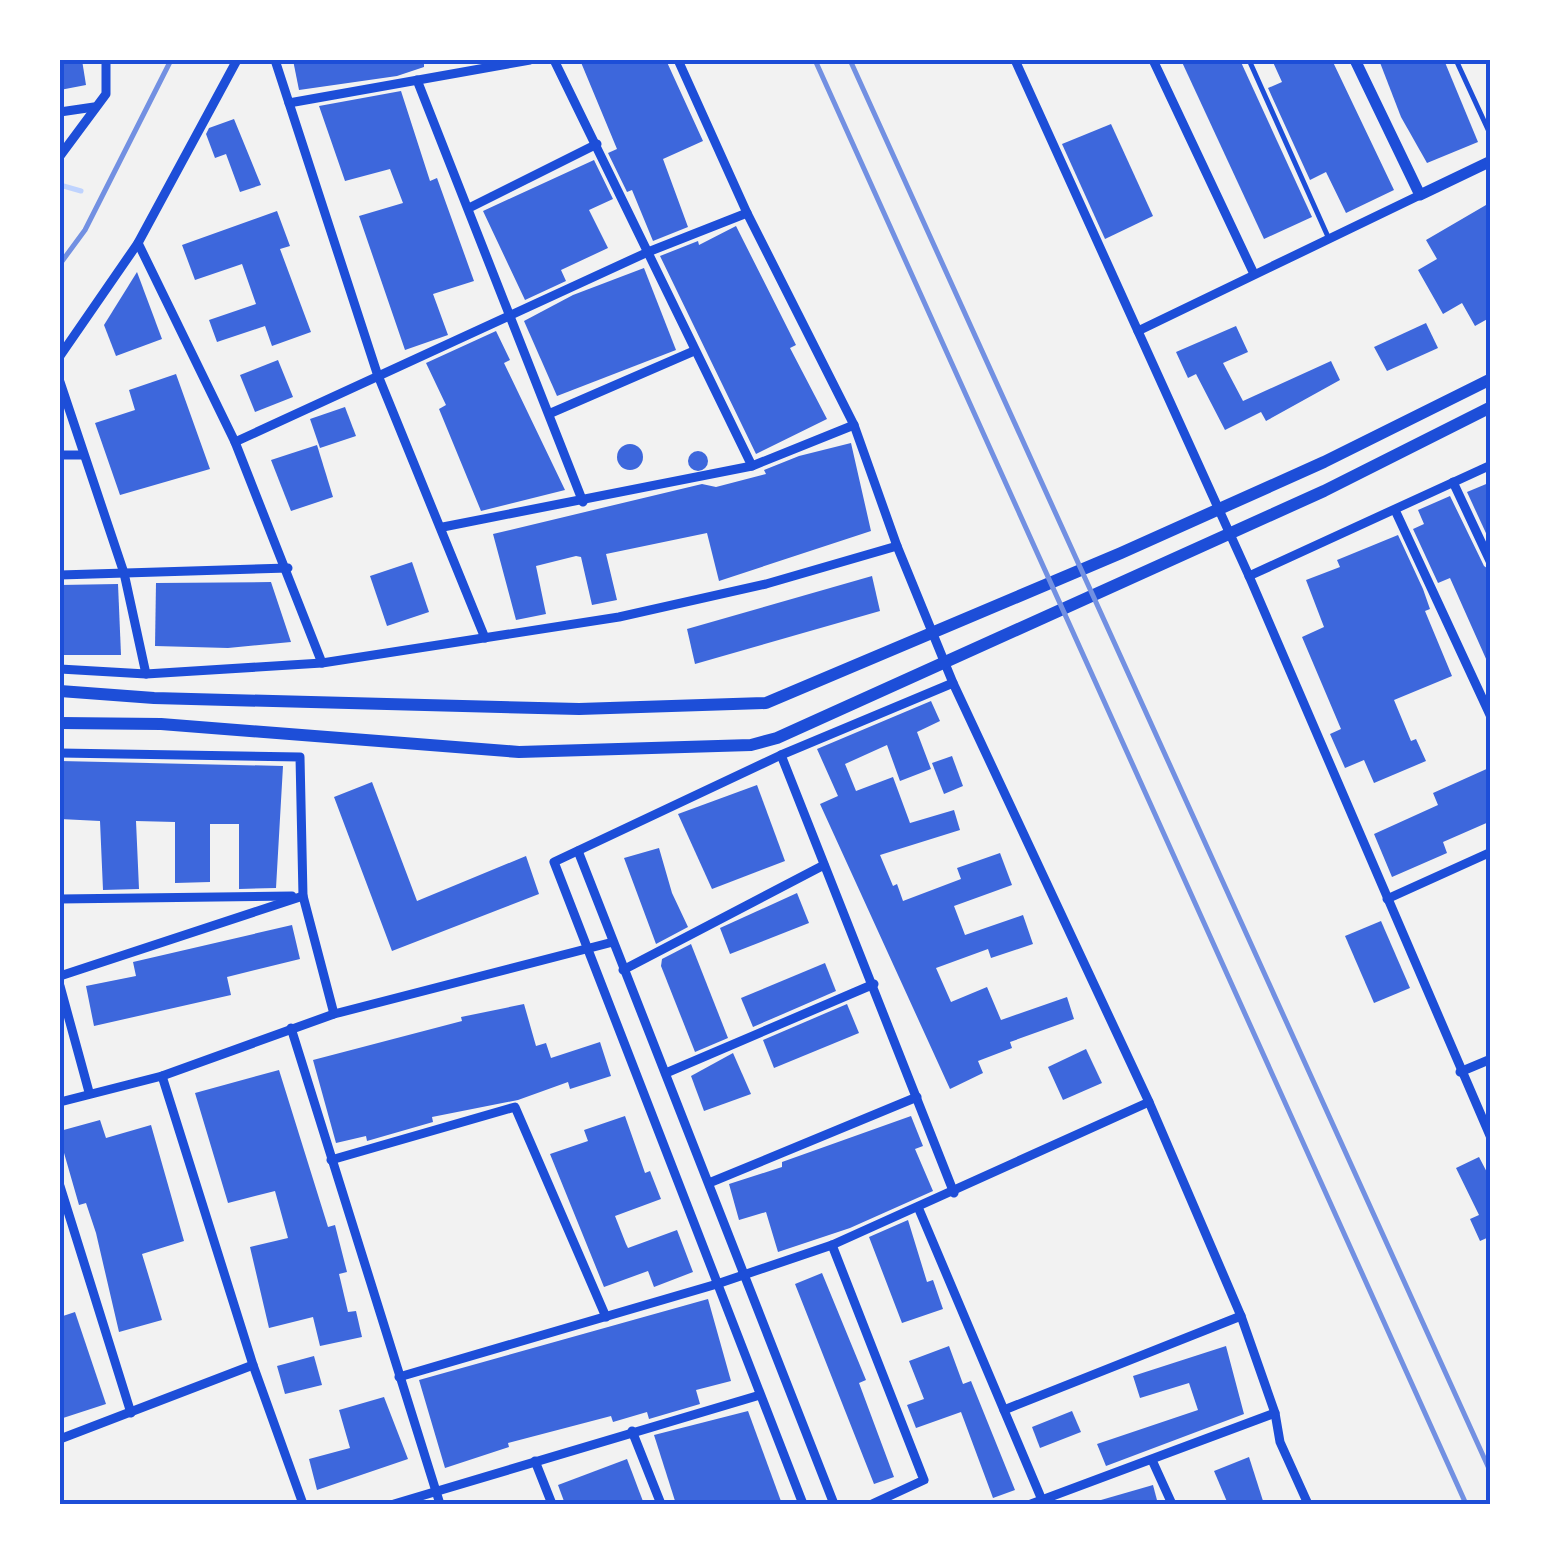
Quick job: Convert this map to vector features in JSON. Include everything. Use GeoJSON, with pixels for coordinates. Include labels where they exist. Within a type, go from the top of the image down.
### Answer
{"type":"FeatureCollection","features":[{"type":"Feature","properties":{"kind":"main road"},"geometry":{"type":"LineString","coordinates":[[60,691],[154,698],[580,709],[766,704],[1324,462],[1491,379]]}},
{"type":"Feature","properties":{"kind":"main road"},"geometry":{"type":"LineString","coordinates":[[60,722],[161,724],[518,752],[751,745],[777,738],[1324,491],[1491,407]]}},
{"type":"Feature","properties":{"kind":"street"},"geometry":{"type":"LineString","coordinates":[[60,156],[106,94],[106,60]]}},
{"type":"Feature","properties":{"kind":"street"},"geometry":{"type":"LineString","coordinates":[[60,356],[138,244],[237,60]]}},
{"type":"Feature","properties":{"kind":"street"},"geometry":{"type":"LineString","coordinates":[[275,60],[378,373],[444,527],[485,638]]}},
{"type":"Feature","properties":{"kind":"street"},"geometry":{"type":"LineString","coordinates":[[289,104],[530,60]]}},
{"type":"Feature","properties":{"kind":"street"},"geometry":{"type":"LineString","coordinates":[[554,60],[752,466]]}},
{"type":"Feature","properties":{"kind":"street"},"geometry":{"type":"LineString","coordinates":[[678,60],[747,213],[854,425],[897,546],[954,684],[1149,1102],[1241,1316],[1275,1413],[1280,1442],[1308,1504]]}},
{"type":"Feature","properties":{"kind":"street"},"geometry":{"type":"LineString","coordinates":[[1015,60],[1248,576],[1491,1138]]}},
{"type":"Feature","properties":{"kind":"street"},"geometry":{"type":"LineString","coordinates":[[1153,60],[1254,274]]}},
{"type":"Feature","properties":{"kind":"street"},"geometry":{"type":"LineString","coordinates":[[1355,60],[1420,195]]}},
{"type":"Feature","properties":{"kind":"street"},"geometry":{"type":"LineString","coordinates":[[417,80],[584,502]]}},
{"type":"Feature","properties":{"kind":"street"},"geometry":{"type":"LineString","coordinates":[[60,112],[94,107]]}},
{"type":"Feature","properties":{"kind":"street"},"geometry":{"type":"LineString","coordinates":[[469,208],[597,144]]}},
{"type":"Feature","properties":{"kind":"street"},"geometry":{"type":"LineString","coordinates":[[1138,331],[1491,161]]}},
{"type":"Feature","properties":{"kind":"street"},"geometry":{"type":"LineString","coordinates":[[235,442],[648,252],[747,213]]}},
{"type":"Feature","properties":{"kind":"street"},"geometry":{"type":"LineString","coordinates":[[138,244],[235,442],[322,662]]}},
{"type":"Feature","properties":{"kind":"street"},"geometry":{"type":"LineString","coordinates":[[551,413],[694,352]]}},
{"type":"Feature","properties":{"kind":"street"},"geometry":{"type":"LineString","coordinates":[[60,382],[124,573],[146,674]]}},
{"type":"Feature","properties":{"kind":"street"},"geometry":{"type":"LineString","coordinates":[[444,527],[752,466],[854,425]]}},
{"type":"Feature","properties":{"kind":"street"},"geometry":{"type":"LineString","coordinates":[[60,456],[84,455]]}},
{"type":"Feature","properties":{"kind":"street"},"geometry":{"type":"LineString","coordinates":[[1248,576],[1491,465]]}},
{"type":"Feature","properties":{"kind":"street"},"geometry":{"type":"LineString","coordinates":[[1453,482],[1491,563]]}},
{"type":"Feature","properties":{"kind":"street"},"geometry":{"type":"LineString","coordinates":[[1395,510],[1491,717]]}},
{"type":"Feature","properties":{"kind":"street"},"geometry":{"type":"LineString","coordinates":[[60,669],[146,674],[322,662],[638,613],[766,584],[897,546]]}},
{"type":"Feature","properties":{"kind":"street"},"geometry":{"type":"LineString","coordinates":[[60,575],[288,568]]}},
{"type":"Feature","properties":{"kind":"street"},"geometry":{"type":"LineString","coordinates":[[1477,683],[1491,677]]}},
{"type":"Feature","properties":{"kind":"street"},"geometry":{"type":"LineString","coordinates":[[802,1504],[584,950],[554,862],[781,755],[954,684]]}},
{"type":"Feature","properties":{"kind":"street"},"geometry":{"type":"LineString","coordinates":[[60,753],[300,757],[303,896],[334,1014]]}},
{"type":"Feature","properties":{"kind":"street"},"geometry":{"type":"LineString","coordinates":[[781,755],[954,1193]]}},
{"type":"Feature","properties":{"kind":"street"},"geometry":{"type":"LineString","coordinates":[[578,851],[834,1504]]}},
{"type":"Feature","properties":{"kind":"street"},"geometry":{"type":"LineString","coordinates":[[1386,899],[1491,852]]}},
{"type":"Feature","properties":{"kind":"street"},"geometry":{"type":"LineString","coordinates":[[623,970],[824,865]]}},
{"type":"Feature","properties":{"kind":"street"},"geometry":{"type":"LineString","coordinates":[[60,898],[303,896]]}},
{"type":"Feature","properties":{"kind":"street"},"geometry":{"type":"LineString","coordinates":[[60,976],[303,896]]}},
{"type":"Feature","properties":{"kind":"street"},"geometry":{"type":"LineString","coordinates":[[60,1102],[162,1076],[334,1014],[612,942]]}},
{"type":"Feature","properties":{"kind":"street"},"geometry":{"type":"LineString","coordinates":[[666,1073],[874,984]]}},
{"type":"Feature","properties":{"kind":"street"},"geometry":{"type":"LineString","coordinates":[[60,986],[89,1092]]}},
{"type":"Feature","properties":{"kind":"street"},"geometry":{"type":"LineString","coordinates":[[291,1028],[440,1504]]}},
{"type":"Feature","properties":{"kind":"street"},"geometry":{"type":"LineString","coordinates":[[1460,1072],[1491,1059]]}},
{"type":"Feature","properties":{"kind":"street"},"geometry":{"type":"LineString","coordinates":[[162,1076],[253,1365],[303,1504]]}},
{"type":"Feature","properties":{"kind":"street"},"geometry":{"type":"LineString","coordinates":[[709,1183],[916,1096]]}},
{"type":"Feature","properties":{"kind":"street"},"geometry":{"type":"LineString","coordinates":[[399,1377],[717,1284],[832,1244],[954,1193],[1149,1102]]}},
{"type":"Feature","properties":{"kind":"street"},"geometry":{"type":"LineString","coordinates":[[331,1160],[514,1108],[606,1317]]}},
{"type":"Feature","properties":{"kind":"street"},"geometry":{"type":"LineString","coordinates":[[60,1186],[130,1413]]}},
{"type":"Feature","properties":{"kind":"street"},"geometry":{"type":"LineString","coordinates":[[918,1207],[1004,1410],[1036,1502],[1275,1413]]}},
{"type":"Feature","properties":{"kind":"street"},"geometry":{"type":"LineString","coordinates":[[832,1244],[924,1480],[872,1504]]}},
{"type":"Feature","properties":{"kind":"street"},"geometry":{"type":"LineString","coordinates":[[1004,1410],[1241,1316]]}},
{"type":"Feature","properties":{"kind":"street"},"geometry":{"type":"LineString","coordinates":[[60,1438],[253,1365]]}},
{"type":"Feature","properties":{"kind":"street"},"geometry":{"type":"LineString","coordinates":[[394,1504],[760,1394]]}},
{"type":"Feature","properties":{"kind":"street"},"geometry":{"type":"LineString","coordinates":[[632,1431],[661,1504]]}},
{"type":"Feature","properties":{"kind":"street"},"geometry":{"type":"LineString","coordinates":[[536,1460],[552,1504]]}},
{"type":"Feature","properties":{"kind":"street"},"geometry":{"type":"LineString","coordinates":[[1152,1460],[1172,1504]]}},
{"type":"Feature","properties":{"kind":"lane"},"geometry":{"type":"LineString","coordinates":[[1250,60],[1329,239]]}},
{"type":"Feature","properties":{"kind":"lane"},"geometry":{"type":"LineString","coordinates":[[1456,60],[1491,136]]}},
{"type":"Feature","properties":{"kind":"building"},"geometry":{"type":"Polygon","coordinates":[[[60,60],[82,60],[86,85],[60,90],[60,60]]]}},
{"type":"Feature","properties":{"kind":"building"},"geometry":{"type":"Polygon","coordinates":[[[293,60],[424,60],[424,67],[397,76],[299,90],[293,60]]]}},
{"type":"Feature","properties":{"kind":"building"},"geometry":{"type":"Polygon","coordinates":[[[580,60],[666,60],[703,141],[663,159],[688,227],[653,241],[632,190],[627,192],[608,153],[617,149],[580,60]]]}},
{"type":"Feature","properties":{"kind":"building"},"geometry":{"type":"Polygon","coordinates":[[[1181,60],[1240,60],[1312,217],[1264,239],[1181,60]]]}},
{"type":"Feature","properties":{"kind":"building"},"geometry":{"type":"Polygon","coordinates":[[[1272,60],[1332,60],[1394,190],[1346,213],[1326,172],[1310,180],[1268,88],[1282,82],[1272,60]]]}},
{"type":"Feature","properties":{"kind":"building"},"geometry":{"type":"Polygon","coordinates":[[[1379,60],[1444,60],[1478,142],[1427,163],[1401,117],[1379,60]]]}},
{"type":"Feature","properties":{"kind":"building"},"geometry":{"type":"Polygon","coordinates":[[[401,91],[430,181],[437,178],[474,281],[433,294],[448,335],[405,350],[359,216],[403,203],[390,169],[345,181],[319,106],[401,91]]]}},
{"type":"Feature","properties":{"kind":"building"},"geometry":{"type":"Polygon","coordinates":[[[234,119],[261,185],[240,192],[226,154],[215,158],[206,134],[209,128],[234,119]]]}},
{"type":"Feature","properties":{"kind":"building"},"geometry":{"type":"Polygon","coordinates":[[[1111,124],[1153,216],[1105,239],[1062,144],[1111,124]]]}},
{"type":"Feature","properties":{"kind":"building"},"geometry":{"type":"Polygon","coordinates":[[[594,160],[613,199],[589,210],[608,248],[561,270],[566,281],[525,300],[483,211],[594,160]]]}},
{"type":"Feature","properties":{"kind":"building"},"geometry":{"type":"Polygon","coordinates":[[[1486,205],[1491,213],[1491,317],[1475,326],[1462,303],[1443,314],[1418,270],[1437,259],[1426,240],[1486,205]]]}},
{"type":"Feature","properties":{"kind":"building"},"geometry":{"type":"Polygon","coordinates":[[[277,211],[290,246],[280,249],[311,332],[272,346],[265,326],[217,342],[209,320],[256,304],[242,264],[195,280],[182,245],[277,211]]]}},
{"type":"Feature","properties":{"kind":"building"},"geometry":{"type":"Polygon","coordinates":[[[736,226],[796,345],[790,348],[827,419],[756,454],[660,256],[698,241],[699,245],[736,226]]]}},
{"type":"Feature","properties":{"kind":"building"},"geometry":{"type":"Polygon","coordinates":[[[644,268],[676,350],[557,396],[524,321],[573,295],[644,268]]]}},
{"type":"Feature","properties":{"kind":"building"},"geometry":{"type":"Polygon","coordinates":[[[137,272],[162,339],[116,356],[104,325],[137,272]]]}},
{"type":"Feature","properties":{"kind":"building"},"geometry":{"type":"Polygon","coordinates":[[[1426,323],[1438,348],[1387,371],[1374,347],[1426,323]]]}},
{"type":"Feature","properties":{"kind":"building"},"geometry":{"type":"Polygon","coordinates":[[[1236,326],[1248,352],[1223,363],[1243,401],[1331,361],[1340,380],[1266,421],[1261,412],[1225,430],[1196,374],[1188,378],[1176,352],[1236,326]]]}},
{"type":"Feature","properties":{"kind":"building"},"geometry":{"type":"Polygon","coordinates":[[[496,331],[510,360],[504,363],[565,490],[481,511],[439,409],[446,405],[426,363],[496,331]]]}},
{"type":"Feature","properties":{"kind":"building"},"geometry":{"type":"Polygon","coordinates":[[[278,360],[293,397],[255,412],[240,375],[278,360]]]}},
{"type":"Feature","properties":{"kind":"building"},"geometry":{"type":"Polygon","coordinates":[[[176,374],[210,469],[120,495],[95,423],[135,410],[129,390],[176,374]]]}},
{"type":"Feature","properties":{"kind":"building"},"geometry":{"type":"Polygon","coordinates":[[[345,407],[356,436],[320,448],[310,419],[345,407]]]}},
{"type":"Feature","properties":{"kind":"building"},"geometry":{"type":"Polygon","coordinates":[[[851,443],[871,531],[719,581],[707,533],[606,554],[617,600],[592,605],[581,557],[536,566],[546,614],[516,620],[493,534],[702,484],[716,487],[766,474],[764,470],[799,456],[851,443]]]}},
{"type":"Feature","properties":{"kind":"building"},"geometry":{"type":"Polygon","coordinates":[[[630,444],[639,448],[643,457],[639,466],[630,470],[621,466],[617,457],[621,448],[630,444]]]}},
{"type":"Feature","properties":{"kind":"building"},"geometry":{"type":"Polygon","coordinates":[[[317,445],[333,497],[291,511],[271,460],[317,445]]]}},
{"type":"Feature","properties":{"kind":"building"},"geometry":{"type":"Polygon","coordinates":[[[698,451],[708,461],[698,471],[688,461],[698,451]]]}},
{"type":"Feature","properties":{"kind":"building"},"geometry":{"type":"Polygon","coordinates":[[[1491,482],[1491,544],[1467,492],[1491,482]]]}},
{"type":"Feature","properties":{"kind":"building"},"geometry":{"type":"Polygon","coordinates":[[[1450,496],[1484,566],[1491,571],[1491,670],[1450,578],[1438,583],[1413,529],[1424,524],[1418,510],[1450,496]]]}},
{"type":"Feature","properties":{"kind":"building"},"geometry":{"type":"Polygon","coordinates":[[[1398,535],[1423,589],[1430,609],[1425,611],[1452,676],[1394,700],[1411,741],[1416,739],[1426,761],[1374,783],[1364,760],[1345,768],[1330,734],[1341,729],[1302,637],[1324,627],[1306,580],[1340,567],[1337,560],[1398,535]]]}},
{"type":"Feature","properties":{"kind":"building"},"geometry":{"type":"Polygon","coordinates":[[[412,562],[429,612],[387,626],[370,576],[412,562]]]}},
{"type":"Feature","properties":{"kind":"building"},"geometry":{"type":"Polygon","coordinates":[[[872,576],[880,611],[695,664],[687,629],[872,576]]]}},
{"type":"Feature","properties":{"kind":"building"},"geometry":{"type":"Polygon","coordinates":[[[271,582],[291,642],[228,648],[155,646],[156,583],[271,582]]]}},
{"type":"Feature","properties":{"kind":"building"},"geometry":{"type":"Polygon","coordinates":[[[118,584],[121,655],[60,655],[60,585],[118,584]]]}},
{"type":"Feature","properties":{"kind":"building"},"geometry":{"type":"Polygon","coordinates":[[[931,701],[940,721],[917,732],[931,769],[900,781],[887,745],[845,764],[856,791],[893,777],[910,823],[954,810],[960,830],[880,855],[893,886],[897,884],[903,901],[961,879],[957,868],[1000,853],[1012,885],[954,906],[965,935],[1023,915],[1033,944],[991,958],[988,949],[936,968],[951,1002],[987,987],[1001,1020],[1067,997],[1074,1019],[1010,1042],[1012,1048],[978,1061],[983,1073],[950,1089],[820,804],[838,796],[817,749],[931,701]]]}},
{"type":"Feature","properties":{"kind":"building"},"geometry":{"type":"Polygon","coordinates":[[[952,756],[963,786],[944,794],[932,763],[952,756]]]}},
{"type":"Feature","properties":{"kind":"building"},"geometry":{"type":"Polygon","coordinates":[[[60,761],[283,766],[276,888],[239,889],[239,824],[210,824],[210,882],[175,883],[175,822],[136,821],[139,889],[103,890],[100,821],[60,819],[60,761]]]}},
{"type":"Feature","properties":{"kind":"building"},"geometry":{"type":"Polygon","coordinates":[[[1491,767],[1491,821],[1443,842],[1447,853],[1392,877],[1374,834],[1438,805],[1433,793],[1491,767]]]}},
{"type":"Feature","properties":{"kind":"building"},"geometry":{"type":"Polygon","coordinates":[[[372,782],[417,901],[526,856],[539,894],[392,951],[334,797],[372,782]]]}},
{"type":"Feature","properties":{"kind":"building"},"geometry":{"type":"Polygon","coordinates":[[[757,785],[785,861],[712,889],[678,814],[757,785]]]}},
{"type":"Feature","properties":{"kind":"building"},"geometry":{"type":"Polygon","coordinates":[[[659,848],[672,893],[688,927],[656,944],[624,858],[659,848]]]}},
{"type":"Feature","properties":{"kind":"building"},"geometry":{"type":"Polygon","coordinates":[[[797,893],[809,923],[730,954],[720,928],[797,893]]]}},
{"type":"Feature","properties":{"kind":"building"},"geometry":{"type":"Polygon","coordinates":[[[1381,921],[1410,988],[1374,1003],[1345,936],[1381,921]]]}},
{"type":"Feature","properties":{"kind":"building"},"geometry":{"type":"Polygon","coordinates":[[[292,925],[300,959],[227,977],[231,995],[94,1026],[86,986],[136,976],[133,962],[292,925]]]}},
{"type":"Feature","properties":{"kind":"building"},"geometry":{"type":"Polygon","coordinates":[[[691,944],[728,1038],[695,1052],[661,966],[662,959],[691,944]]]}},
{"type":"Feature","properties":{"kind":"building"},"geometry":{"type":"Polygon","coordinates":[[[825,963],[836,991],[753,1027],[741,998],[825,963]]]}},
{"type":"Feature","properties":{"kind":"building"},"geometry":{"type":"Polygon","coordinates":[[[524,1004],[536,1046],[546,1043],[551,1058],[600,1042],[611,1076],[570,1089],[568,1082],[518,1100],[432,1117],[433,1122],[367,1141],[366,1136],[336,1143],[313,1060],[462,1021],[461,1017],[524,1004]]]}},
{"type":"Feature","properties":{"kind":"building"},"geometry":{"type":"Polygon","coordinates":[[[847,1004],[859,1033],[774,1068],[763,1040],[847,1004]]]}},
{"type":"Feature","properties":{"kind":"building"},"geometry":{"type":"Polygon","coordinates":[[[1086,1049],[1102,1083],[1063,1100],[1048,1067],[1086,1049]]]}},
{"type":"Feature","properties":{"kind":"building"},"geometry":{"type":"Polygon","coordinates":[[[733,1053],[751,1094],[704,1111],[691,1076],[733,1053]]]}},
{"type":"Feature","properties":{"kind":"building"},"geometry":{"type":"Polygon","coordinates":[[[279,1070],[328,1227],[335,1225],[347,1272],[339,1274],[348,1312],[356,1311],[362,1337],[320,1346],[313,1317],[269,1328],[250,1247],[288,1238],[275,1191],[228,1203],[195,1093],[279,1070]]]}},
{"type":"Feature","properties":{"kind":"building"},"geometry":{"type":"Polygon","coordinates":[[[625,1116],[645,1173],[650,1171],[661,1199],[615,1216],[626,1244],[628,1248],[677,1230],[693,1272],[654,1287],[648,1271],[604,1287],[550,1154],[588,1141],[584,1130],[625,1116]]]}},
{"type":"Feature","properties":{"kind":"building"},"geometry":{"type":"Polygon","coordinates":[[[911,1116],[923,1146],[915,1149],[933,1191],[850,1228],[778,1252],[766,1212],[739,1220],[729,1184],[911,1116]]]}},
{"type":"Feature","properties":{"kind":"building"},"geometry":{"type":"Polygon","coordinates":[[[100,1120],[106,1138],[151,1125],[184,1241],[142,1254],[162,1320],[119,1332],[96,1233],[86,1203],[79,1205],[60,1139],[60,1131],[100,1120]]]}},
{"type":"Feature","properties":{"kind":"building"},"geometry":{"type":"Polygon","coordinates":[[[1479,1157],[1491,1180],[1491,1241],[1489,1237],[1480,1241],[1470,1219],[1479,1215],[1456,1168],[1479,1157]]]}},
{"type":"Feature","properties":{"kind":"building"},"geometry":{"type":"Polygon","coordinates":[[[908,1220],[927,1282],[933,1280],[943,1309],[902,1323],[869,1237],[908,1220]]]}},
{"type":"Feature","properties":{"kind":"building"},"geometry":{"type":"Polygon","coordinates":[[[822,1273],[866,1380],[859,1383],[894,1477],[874,1484],[795,1284],[822,1273]]]}},
{"type":"Feature","properties":{"kind":"building"},"geometry":{"type":"Polygon","coordinates":[[[708,1299],[731,1381],[696,1390],[700,1404],[649,1419],[647,1412],[613,1422],[611,1416],[508,1443],[509,1447],[445,1468],[419,1380],[708,1299]]]}},
{"type":"Feature","properties":{"kind":"building"},"geometry":{"type":"Polygon","coordinates":[[[75,1312],[106,1404],[60,1419],[60,1317],[75,1312]]]}},
{"type":"Feature","properties":{"kind":"building"},"geometry":{"type":"Polygon","coordinates":[[[949,1346],[963,1384],[971,1381],[1015,1490],[993,1498],[961,1412],[916,1428],[907,1405],[924,1399],[909,1361],[949,1346]]]}},
{"type":"Feature","properties":{"kind":"building"},"geometry":{"type":"Polygon","coordinates":[[[1226,1346],[1244,1414],[1106,1466],[1097,1444],[1198,1410],[1189,1383],[1140,1398],[1133,1376],[1226,1346]]]}},
{"type":"Feature","properties":{"kind":"building"},"geometry":{"type":"Polygon","coordinates":[[[314,1356],[322,1385],[285,1394],[277,1366],[314,1356]]]}},
{"type":"Feature","properties":{"kind":"building"},"geometry":{"type":"Polygon","coordinates":[[[384,1397],[408,1459],[317,1490],[309,1459],[350,1448],[339,1410],[384,1397]]]}},
{"type":"Feature","properties":{"kind":"building"},"geometry":{"type":"Polygon","coordinates":[[[748,1411],[782,1504],[676,1504],[654,1435],[748,1411]]]}},
{"type":"Feature","properties":{"kind":"building"},"geometry":{"type":"Polygon","coordinates":[[[1072,1411],[1081,1432],[1040,1448],[1032,1427],[1072,1411]]]}},
{"type":"Feature","properties":{"kind":"building"},"geometry":{"type":"Polygon","coordinates":[[[1249,1457],[1264,1504],[1228,1504],[1214,1471],[1249,1457]]]}},
{"type":"Feature","properties":{"kind":"building"},"geometry":{"type":"Polygon","coordinates":[[[627,1459],[644,1504],[565,1504],[558,1485],[627,1459]]]}},
{"type":"Feature","properties":{"kind":"building"},"geometry":{"type":"Polygon","coordinates":[[[1153,1485],[1158,1504],[1102,1504],[1101,1500],[1153,1485]]]}},
{"type":"Feature","properties":{"kind":"waterway"},"geometry":{"type":"LineString","coordinates":[[60,185],[81,191]]}},
{"type":"Feature","properties":{"kind":"railway"},"geometry":{"type":"LineString","coordinates":[[60,264],[85,230],[171,60]]}},
{"type":"Feature","properties":{"kind":"railway"},"geometry":{"type":"LineString","coordinates":[[815,60],[1466,1504]]}},
{"type":"Feature","properties":{"kind":"railway"},"geometry":{"type":"LineString","coordinates":[[850,60],[1491,1473]]}}]}
